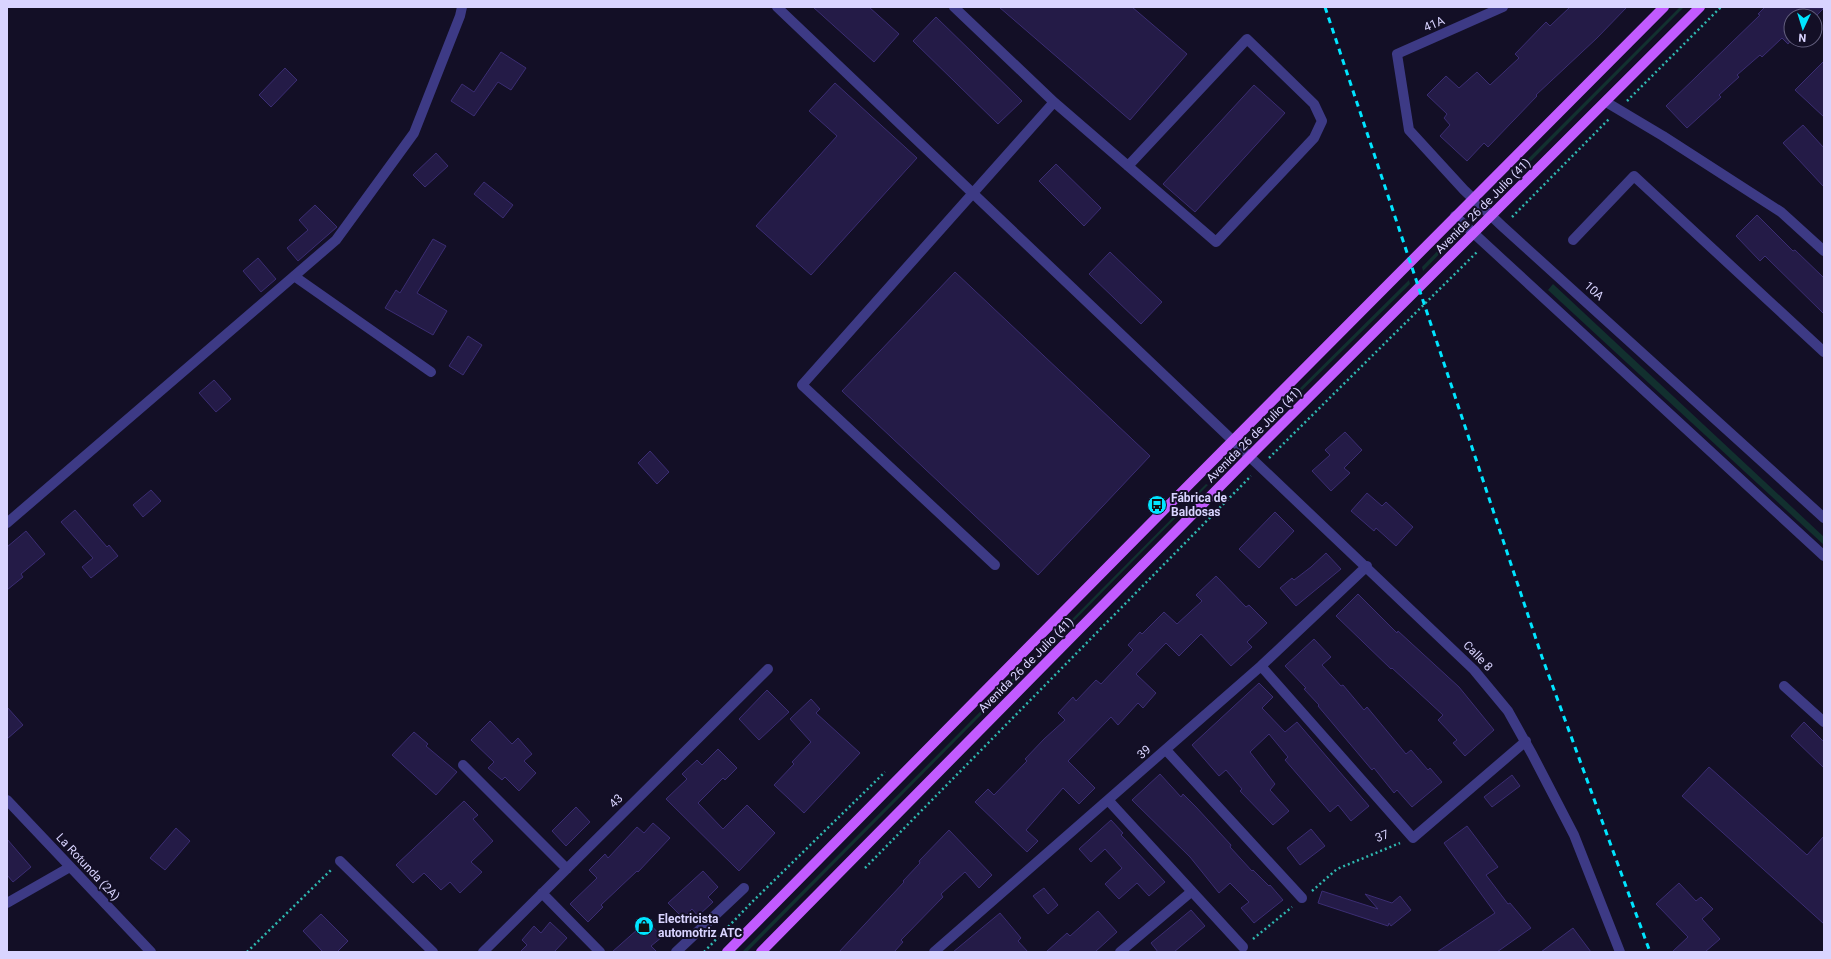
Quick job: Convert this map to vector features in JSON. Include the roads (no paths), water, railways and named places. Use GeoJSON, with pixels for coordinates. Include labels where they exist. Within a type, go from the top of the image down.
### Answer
{"type":"FeatureCollection","features":[{"type":"Feature","properties":{"kind":"main road","name":"Avenida 26 de Julio (41)"},"geometry":{"type":"LineString","coordinates":[[727,952],[1160,516],[1233,439],[1664,7]]}},
{"type":"Feature","properties":{"kind":"main road","name":"Avenida 26 de Julio (41)"},"geometry":{"type":"LineString","coordinates":[[761,952],[1250,456],[1700,7]]}},
{"type":"Feature","properties":{"kind":"street"},"geometry":{"type":"LineString","coordinates":[[7,523],[336,240],[414,133],[460,16],[462,7]]}},
{"type":"Feature","properties":{"kind":"street","name":"Calle 8"},"geometry":{"type":"LineString","coordinates":[[777,7],[1367,566],[1474,670],[1508,711],[1526,741],[1574,835],[1620,952]]}},
{"type":"Feature","properties":{"kind":"street"},"geometry":{"type":"LineString","coordinates":[[954,7],[1054,102],[1128,166],[1216,242],[1314,138],[1322,121],[1314,104],[1247,39],[1128,166]]}},
{"type":"Feature","properties":{"kind":"street","name":"41A"},"geometry":{"type":"LineString","coordinates":[[1397,54],[1503,7]]}},
{"type":"Feature","properties":{"kind":"street","name":"10A"},"geometry":{"type":"LineString","coordinates":[[1397,54],[1409,130],[1473,198],[1502,226],[1824,518]]}},
{"type":"Feature","properties":{"kind":"street"},"geometry":{"type":"LineString","coordinates":[[995,565],[802,385],[1054,102]]}},
{"type":"Feature","properties":{"kind":"street"},"geometry":{"type":"LineString","coordinates":[[1606,102],[1663,136],[1782,212],[1824,251]]}},
{"type":"Feature","properties":{"kind":"street"},"geometry":{"type":"LineString","coordinates":[[1573,240],[1634,176],[1824,352]]}},
{"type":"Feature","properties":{"kind":"street"},"geometry":{"type":"LineString","coordinates":[[1455,216],[1824,556]]}},
{"type":"Feature","properties":{"kind":"street"},"geometry":{"type":"LineString","coordinates":[[294,276],[431,372]]}},
{"type":"Feature","properties":{"kind":"street","name":"39"},"geometry":{"type":"LineString","coordinates":[[934,952],[1261,666],[1367,566]]}},
{"type":"Feature","properties":{"kind":"street"},"geometry":{"type":"LineString","coordinates":[[1261,666],[1413,838],[1526,741]]}},
{"type":"Feature","properties":{"kind":"street","name":"43"},"geometry":{"type":"LineString","coordinates":[[483,952],[768,670]]}},
{"type":"Feature","properties":{"kind":"street"},"geometry":{"type":"LineString","coordinates":[[1784,686],[1824,722]]}},
{"type":"Feature","properties":{"kind":"street"},"geometry":{"type":"LineString","coordinates":[[1166,750],[1302,898]]}},
{"type":"Feature","properties":{"kind":"street"},"geometry":{"type":"LineString","coordinates":[[463,765],[567,869]]}},
{"type":"Feature","properties":{"kind":"street","name":"La Rotunda (2A)"},"geometry":{"type":"LineString","coordinates":[[7,800],[151,952]]}},
{"type":"Feature","properties":{"kind":"street"},"geometry":{"type":"LineString","coordinates":[[1108,800],[1243,947]]}},
{"type":"Feature","properties":{"kind":"street"},"geometry":{"type":"LineString","coordinates":[[340,861],[433,952]]}},
{"type":"Feature","properties":{"kind":"street"},"geometry":{"type":"LineString","coordinates":[[7,903],[70,867]]}},
{"type":"Feature","properties":{"kind":"street"},"geometry":{"type":"LineString","coordinates":[[676,952],[744,888]]}},
{"type":"Feature","properties":{"kind":"street"},"geometry":{"type":"LineString","coordinates":[[1120,952],[1192,892]]}},
{"type":"Feature","properties":{"kind":"street"},"geometry":{"type":"LineString","coordinates":[[542,893],[600,952]]}},
{"type":"Feature","properties":{"kind":"railway"},"geometry":{"type":"LineString","coordinates":[[1325,7],[1542,657],[1650,952]]}},
{"type":"Feature","properties":{"kind":"place","name":"Fábrica de Baldosas"},"geometry":{"type":"Point","coordinates":[1157,505]}},
{"type":"Feature","properties":{"kind":"place","name":"Electricista automotriz ATC"},"geometry":{"type":"Point","coordinates":[644,926]}}]}
